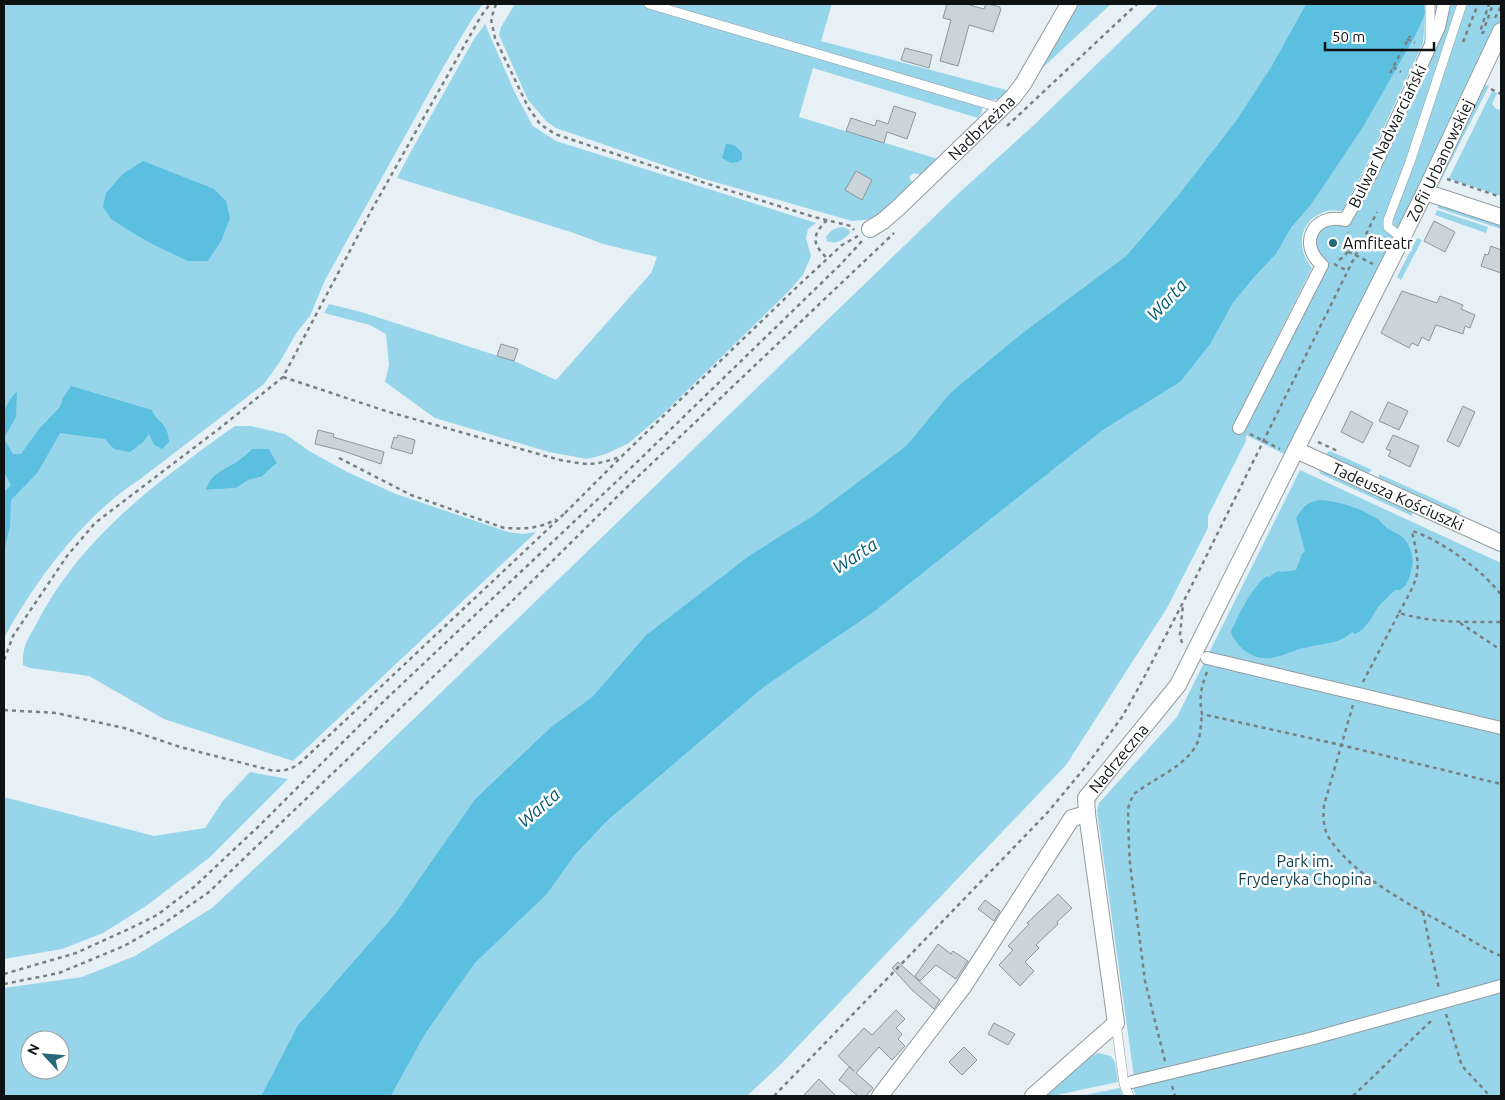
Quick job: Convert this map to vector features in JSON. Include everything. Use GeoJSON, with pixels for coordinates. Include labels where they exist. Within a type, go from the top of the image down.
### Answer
{"type":"FeatureCollection","features":[{"type":"Feature","properties":{"kind":"street","name":"Nadbrzeżna"},"geometry":{"type":"LineString","coordinates":[[863,233],[884,221],[1013,96],[1023,84],[1069,4]]}},
{"type":"Feature","properties":{"kind":"street","name":"Bulwar Nadwarciański"},"geometry":{"type":"LineString","coordinates":[[1238,428],[1322,266],[1311,253],[1309,240],[1313,231],[1321,222],[1329,219],[1346,220],[1371,174],[1439,27],[1444,4]]}},
{"type":"Feature","properties":{"kind":"street","name":"Zofii Urbanowskiej"},"geometry":{"type":"LineString","coordinates":[[1296,450],[1425,192],[1501,31]]}},
{"type":"Feature","properties":{"kind":"street"},"geometry":{"type":"LineString","coordinates":[[1425,192],[1501,217]]}},
{"type":"Feature","properties":{"kind":"street","name":"Tadeusza Kościuszki"},"geometry":{"type":"LineString","coordinates":[[1296,450],[1501,543]]}},
{"type":"Feature","properties":{"kind":"street","name":"Nadrzeczna"},"geometry":{"type":"LineString","coordinates":[[1116,1023],[1086,814],[1086,798],[1178,685],[1296,450]]}},
{"type":"Feature","properties":{"kind":"street"},"geometry":{"type":"LineString","coordinates":[[1210,659],[1501,728]]}},
{"type":"Feature","properties":{"kind":"street"},"geometry":{"type":"LineString","coordinates":[[880,1096],[964,986],[1072,818],[1086,814]]}},
{"type":"Feature","properties":{"kind":"street"},"geometry":{"type":"LineString","coordinates":[[1132,1082],[1310,1039],[1501,986]]}},
{"type":"Feature","properties":{"kind":"street"},"geometry":{"type":"LineString","coordinates":[[1033,1096],[1116,1023]]}},
{"type":"Feature","properties":{"kind":"lane"},"geometry":{"type":"LineString","coordinates":[[649,4],[1001,108]]}},
{"type":"Feature","properties":{"kind":"lane"},"geometry":{"type":"LineString","coordinates":[[1429,47],[1430,4]]}},
{"type":"Feature","properties":{"kind":"lane"},"geometry":{"type":"LineString","coordinates":[[1402,238],[1388,227],[1388,220],[1410,162],[1462,4]]}},
{"type":"Feature","properties":{"kind":"lane"},"geometry":{"type":"LineString","coordinates":[[1116,1023],[1124,1084],[1129,1096]]}},
{"type":"Feature","properties":{"kind":"path"},"geometry":{"type":"LineString","coordinates":[[4,660],[13,636],[29,612],[67,556],[96,524],[283,377],[371,211],[481,16],[490,4]]}},
{"type":"Feature","properties":{"kind":"path"},"geometry":{"type":"LineString","coordinates":[[496,4],[491,19],[495,38],[528,107],[540,124],[555,134],[705,183],[851,226],[855,231],[863,233]]}},
{"type":"Feature","properties":{"kind":"path"},"geometry":{"type":"LineString","coordinates":[[1007,126],[1137,4]]}},
{"type":"Feature","properties":{"kind":"path"},"geometry":{"type":"LineString","coordinates":[[1460,49],[1478,4]]}},
{"type":"Feature","properties":{"kind":"path"},"geometry":{"type":"LineString","coordinates":[[1491,4],[1483,33],[1480,32],[1491,4]]}},
{"type":"Feature","properties":{"kind":"path"},"geometry":{"type":"LineString","coordinates":[[1390,73],[1410,36]]}},
{"type":"Feature","properties":{"kind":"path"},"geometry":{"type":"LineString","coordinates":[[1408,39],[1415,43]]}},
{"type":"Feature","properties":{"kind":"path"},"geometry":{"type":"LineString","coordinates":[[1393,67],[1401,72]]}},
{"type":"Feature","properties":{"kind":"path"},"geometry":{"type":"LineString","coordinates":[[1490,89],[1501,94]]}},
{"type":"Feature","properties":{"kind":"path"},"geometry":{"type":"LineString","coordinates":[[1446,179],[1501,197]]}},
{"type":"Feature","properties":{"kind":"path"},"geometry":{"type":"LineString","coordinates":[[774,1096],[1048,812],[1087,765],[1122,717],[1143,680],[1381,204]]}},
{"type":"Feature","properties":{"kind":"path"},"geometry":{"type":"LineString","coordinates":[[826,220],[819,227],[815,238],[817,248],[828,258]]}},
{"type":"Feature","properties":{"kind":"path"},"geometry":{"type":"LineString","coordinates":[[4,984],[59,973],[124,946],[163,924],[209,892],[509,604],[624,490],[899,228]]}},
{"type":"Feature","properties":{"kind":"path"},"geometry":{"type":"LineString","coordinates":[[1340,260],[1348,252],[1350,241],[1347,231]]}},
{"type":"Feature","properties":{"kind":"path"},"geometry":{"type":"LineString","coordinates":[[4,710],[56,713],[124,728],[180,747],[270,770],[276,771],[292,768],[565,513],[828,258],[842,245],[863,233]]}},
{"type":"Feature","properties":{"kind":"path"},"geometry":{"type":"LineString","coordinates":[[4,974],[76,954],[157,915],[194,887],[259,826],[385,700],[627,472],[835,270],[859,246],[863,233]]}},
{"type":"Feature","properties":{"kind":"path"},"geometry":{"type":"LineString","coordinates":[[1342,248],[1370,262]]}},
{"type":"Feature","properties":{"kind":"path"},"geometry":{"type":"LineString","coordinates":[[283,377],[389,412],[560,460],[586,465],[605,462],[622,456]]}},
{"type":"Feature","properties":{"kind":"path"},"geometry":{"type":"LineString","coordinates":[[1254,436],[1277,448]]}},
{"type":"Feature","properties":{"kind":"path"},"geometry":{"type":"LineString","coordinates":[[339,458],[411,495],[504,528],[519,529],[538,526],[550,523],[565,513]]}},
{"type":"Feature","properties":{"kind":"path"},"geometry":{"type":"LineString","coordinates":[[1501,595],[1485,576],[1458,556],[1423,535],[1412,531],[1416,553],[1417,573],[1415,581],[1356,694],[1324,805],[1323,818],[1325,830],[1331,841],[1350,862],[1392,894],[1501,956]]}},
{"type":"Feature","properties":{"kind":"path"},"geometry":{"type":"LineString","coordinates":[[1399,613],[1427,619],[1459,622],[1501,622]]}},
{"type":"Feature","properties":{"kind":"path"},"geometry":{"type":"LineString","coordinates":[[1459,622],[1501,650]]}},
{"type":"Feature","properties":{"kind":"path"},"geometry":{"type":"LineString","coordinates":[[1175,1096],[1164,1059],[1146,981],[1128,846],[1128,809],[1134,794],[1185,760],[1199,739],[1202,714],[1200,693],[1210,659]]}},
{"type":"Feature","properties":{"kind":"path"},"geometry":{"type":"LineString","coordinates":[[1202,714],[1341,745],[1501,784]]}},
{"type":"Feature","properties":{"kind":"path"},"geometry":{"type":"LineString","coordinates":[[1353,1096],[1434,1018],[1442,1001]]}},
{"type":"Feature","properties":{"kind":"green space"},"geometry":{"type":"Polygon","coordinates":[[[4,4],[483,4],[445,64],[325,280],[310,316],[297,332],[264,384],[99,511],[80,530],[46,572],[16,616],[4,638],[4,4]]]}},
{"type":"Feature","properties":{"kind":"green space"},"geometry":{"type":"Polygon","coordinates":[[[515,4],[832,4],[821,41],[1010,91],[1000,99],[990,100],[982,107],[982,112],[978,118],[813,68],[799,117],[938,159],[921,175],[914,173],[909,177],[912,182],[903,195],[873,219],[852,221],[701,178],[556,128],[547,122],[528,100],[499,35],[501,27],[515,4]]]}},
{"type":"Feature","properties":{"kind":"green space"},"geometry":{"type":"Polygon","coordinates":[[[1075,4],[1111,4],[1037,73],[1075,4]]]}},
{"type":"Feature","properties":{"kind":"green space"},"geometry":{"type":"Polygon","coordinates":[[[1159,4],[1306,4],[1271,67],[1235,122],[1176,198],[1126,256],[1021,334],[950,393],[906,446],[814,515],[750,555],[646,635],[592,697],[551,727],[475,799],[394,915],[298,1025],[261,1096],[4,1096],[4,988],[82,977],[135,956],[212,908],[371,760],[960,192],[1035,124],[1159,4]]]}},
{"type":"Feature","properties":{"kind":"green space"},"geometry":{"type":"Polygon","coordinates":[[[1424,4],[1501,4],[1501,19],[1286,455],[1246,435],[1246,441],[1208,516],[1208,528],[1167,608],[1066,765],[781,1064],[747,1096],[391,1096],[425,1034],[475,963],[547,894],[575,855],[606,822],[764,687],[875,611],[1103,430],[1180,382],[1233,303],[1276,254],[1291,228],[1310,206],[1347,149],[1425,14],[1424,4]],[[1425,18],[1423,43],[1363,172],[1342,211],[1327,211],[1310,220],[1305,227],[1302,243],[1303,252],[1312,268],[1232,427],[1234,429],[1316,268],[1305,252],[1304,241],[1308,229],[1312,223],[1343,215],[1366,171],[1424,44],[1425,18]]]}},
{"type":"Feature","properties":{"kind":"green space"},"geometry":{"type":"Polygon","coordinates":[[[485,24],[515,93],[533,126],[556,141],[816,223],[808,229],[806,238],[811,256],[803,275],[789,291],[665,412],[629,443],[606,454],[587,459],[549,452],[435,418],[385,382],[389,365],[386,334],[370,325],[324,313],[329,304],[361,312],[514,361],[556,380],[651,273],[657,257],[603,244],[574,233],[397,178],[474,39],[485,24]]]}},
{"type":"Feature","properties":{"kind":"green space"},"geometry":{"type":"Polygon","coordinates":[[[1484,85],[1489,86],[1437,188],[1436,183],[1484,85]]]}},
{"type":"Feature","properties":{"kind":"green space"},"geometry":{"type":"Polygon","coordinates":[[[1492,91],[1497,93],[1492,104],[1496,109],[1501,110],[1501,196],[1449,178],[1492,91]]]}},
{"type":"Feature","properties":{"kind":"green space"},"geometry":{"type":"Polygon","coordinates":[[[1437,202],[1501,223],[1501,229],[1438,208],[1437,202]]]}},
{"type":"Feature","properties":{"kind":"green space"},"geometry":{"type":"Polygon","coordinates":[[[1437,210],[1488,227],[1486,233],[1435,215],[1437,210]]]}},
{"type":"Feature","properties":{"kind":"green space"},"geometry":{"type":"Polygon","coordinates":[[[843,227],[849,230],[850,233],[845,238],[837,242],[827,241],[826,237],[831,231],[843,227]]]}},
{"type":"Feature","properties":{"kind":"green space"},"geometry":{"type":"Polygon","coordinates":[[[1417,238],[1422,240],[1401,280],[1397,277],[1417,238]]]}},
{"type":"Feature","properties":{"kind":"green space"},"geometry":{"type":"Polygon","coordinates":[[[235,426],[251,426],[285,434],[311,452],[347,472],[396,494],[508,532],[523,534],[536,532],[293,761],[164,719],[89,676],[30,668],[23,665],[26,643],[50,599],[82,555],[140,498],[235,426]],[[252,449],[238,461],[222,470],[206,490],[236,488],[248,480],[261,477],[277,463],[269,449],[252,449]]]}},
{"type":"Feature","properties":{"kind":"green space"},"geometry":{"type":"Polygon","coordinates":[[[1330,451],[1372,470],[1367,473],[1326,455],[1330,451]]]}},
{"type":"Feature","properties":{"kind":"green space"},"geometry":{"type":"Polygon","coordinates":[[[1321,467],[1413,510],[1412,516],[1321,474],[1319,472],[1321,467]]]}},
{"type":"Feature","properties":{"kind":"green space","name":"Park im. Fryderyka Chopina"},"geometry":{"type":"Polygon","coordinates":[[[1300,470],[1501,563],[1501,1096],[1136,1096],[1132,1086],[1134,1077],[1097,811],[1099,803],[1177,717],[1300,470]]]}},
{"type":"Feature","properties":{"kind":"green space"},"geometry":{"type":"Polygon","coordinates":[[[1379,474],[1461,511],[1457,514],[1379,478],[1379,474]]]}},
{"type":"Feature","properties":{"kind":"green space"},"geometry":{"type":"Polygon","coordinates":[[[250,772],[288,779],[209,858],[146,906],[103,933],[62,949],[4,959],[4,797],[154,836],[205,828],[222,802],[250,772]]]}},
{"type":"Feature","properties":{"kind":"green space"},"geometry":{"type":"Polygon","coordinates":[[[1098,1053],[1111,1056],[1115,1062],[1118,1082],[1046,1096],[1090,1057],[1098,1053]]]}},
{"type":"Feature","properties":{"kind":"green space"},"geometry":{"type":"Polygon","coordinates":[[[1120,1088],[1123,1096],[1080,1096],[1120,1088]]]}},
{"type":"Feature","properties":{"kind":"water","name":"Warta"},"geometry":{"type":"Polygon","coordinates":[[[1306,4],[1424,4],[1425,14],[1414,38],[1364,125],[1310,206],[1291,228],[1276,254],[1233,303],[1210,344],[1180,382],[1103,430],[875,611],[764,687],[606,822],[575,855],[547,894],[475,963],[425,1034],[391,1096],[261,1096],[298,1025],[394,915],[475,799],[551,727],[592,697],[646,635],[750,555],[814,515],[906,446],[950,393],[1021,334],[1126,256],[1176,198],[1235,122],[1271,67],[1306,4]]]}},
{"type":"Feature","properties":{"kind":"water"},"geometry":{"type":"Polygon","coordinates":[[[726,144],[733,145],[739,149],[742,153],[742,159],[731,163],[722,158],[726,144]]]}},
{"type":"Feature","properties":{"kind":"water"},"geometry":{"type":"Polygon","coordinates":[[[143,161],[214,189],[226,201],[230,218],[221,241],[208,261],[188,261],[154,245],[111,219],[103,207],[106,193],[123,174],[143,161]]]}},
{"type":"Feature","properties":{"kind":"water"},"geometry":{"type":"Polygon","coordinates":[[[71,386],[152,410],[167,430],[169,442],[162,449],[154,445],[149,434],[143,442],[130,452],[114,449],[105,439],[60,433],[38,472],[11,500],[10,526],[4,552],[4,492],[11,485],[4,472],[4,439],[13,454],[21,454],[39,429],[60,407],[63,398],[71,386]]]}},
{"type":"Feature","properties":{"kind":"water"},"geometry":{"type":"Polygon","coordinates":[[[17,391],[16,417],[4,438],[4,413],[8,402],[17,391]]]}},
{"type":"Feature","properties":{"kind":"water"},"geometry":{"type":"Polygon","coordinates":[[[252,449],[269,449],[277,463],[261,477],[248,480],[236,488],[206,490],[214,476],[252,449]]]}},
{"type":"Feature","properties":{"kind":"water"},"geometry":{"type":"Polygon","coordinates":[[[1322,500],[1343,504],[1363,511],[1401,536],[1410,547],[1412,557],[1412,566],[1408,580],[1400,590],[1395,590],[1378,607],[1366,626],[1355,634],[1352,632],[1336,641],[1274,657],[1264,658],[1252,655],[1241,648],[1234,638],[1231,632],[1234,625],[1246,602],[1261,581],[1278,571],[1296,570],[1305,551],[1296,518],[1306,505],[1322,500]]]}},
{"type":"Feature","properties":{"kind":"building"},"geometry":{"type":"Polygon","coordinates":[[[947,4],[966,4],[984,9],[986,4],[988,4],[1000,7],[1001,9],[993,32],[969,25],[958,66],[940,61],[951,20],[943,18],[947,4]]]}},
{"type":"Feature","properties":{"kind":"building"},"geometry":{"type":"Polygon","coordinates":[[[905,48],[932,55],[929,68],[901,60],[905,48]]]}},
{"type":"Feature","properties":{"kind":"building"},"geometry":{"type":"Polygon","coordinates":[[[894,106],[916,113],[907,139],[887,132],[884,143],[846,131],[851,118],[875,126],[877,120],[888,124],[894,106]]]}},
{"type":"Feature","properties":{"kind":"building"},"geometry":{"type":"Polygon","coordinates":[[[856,171],[872,180],[862,200],[845,190],[856,171]]]}},
{"type":"Feature","properties":{"kind":"building"},"geometry":{"type":"Polygon","coordinates":[[[1434,221],[1455,232],[1445,252],[1424,241],[1434,221]]]}},
{"type":"Feature","properties":{"kind":"building"},"geometry":{"type":"Polygon","coordinates":[[[1491,246],[1501,250],[1501,273],[1481,266],[1485,254],[1488,255],[1491,246]]]}},
{"type":"Feature","properties":{"kind":"building"},"geometry":{"type":"Polygon","coordinates":[[[1402,291],[1437,303],[1440,296],[1463,305],[1461,309],[1475,315],[1470,328],[1465,326],[1463,334],[1436,325],[1429,341],[1422,337],[1418,346],[1412,343],[1409,348],[1381,333],[1402,291]]]}},
{"type":"Feature","properties":{"kind":"building"},"geometry":{"type":"Polygon","coordinates":[[[501,344],[518,349],[514,361],[497,356],[501,344]]]}},
{"type":"Feature","properties":{"kind":"building"},"geometry":{"type":"Polygon","coordinates":[[[1388,402],[1408,411],[1399,430],[1379,421],[1388,402]]]}},
{"type":"Feature","properties":{"kind":"building"},"geometry":{"type":"Polygon","coordinates":[[[1463,406],[1475,412],[1459,447],[1447,441],[1463,406]]]}},
{"type":"Feature","properties":{"kind":"building"},"geometry":{"type":"Polygon","coordinates":[[[1351,411],[1373,423],[1363,443],[1341,432],[1351,411]]]}},
{"type":"Feature","properties":{"kind":"building"},"geometry":{"type":"Polygon","coordinates":[[[318,430],[334,434],[333,437],[384,452],[381,464],[340,450],[315,444],[318,430]]]}},
{"type":"Feature","properties":{"kind":"building"},"geometry":{"type":"Polygon","coordinates":[[[398,435],[415,440],[412,454],[391,448],[394,437],[397,438],[398,435]]]}},
{"type":"Feature","properties":{"kind":"building"},"geometry":{"type":"Polygon","coordinates":[[[1393,435],[1419,446],[1410,467],[1388,456],[1391,451],[1386,449],[1393,435]]]}},
{"type":"Feature","properties":{"kind":"building"},"geometry":{"type":"Polygon","coordinates":[[[1058,894],[1072,908],[1036,945],[1039,948],[1025,962],[1034,971],[1020,986],[999,965],[1013,950],[1008,946],[1029,924],[1027,923],[1058,894]]]}},
{"type":"Feature","properties":{"kind":"building"},"geometry":{"type":"Polygon","coordinates":[[[985,900],[1000,911],[994,921],[978,909],[985,900]]]}},
{"type":"Feature","properties":{"kind":"building"},"geometry":{"type":"Polygon","coordinates":[[[938,944],[951,954],[953,951],[968,961],[956,979],[936,965],[920,981],[915,976],[938,944]]]}},
{"type":"Feature","properties":{"kind":"building"},"geometry":{"type":"Polygon","coordinates":[[[898,962],[940,1000],[934,1009],[912,990],[892,968],[898,962]]]}},
{"type":"Feature","properties":{"kind":"building"},"geometry":{"type":"Polygon","coordinates":[[[896,1010],[905,1019],[896,1028],[902,1034],[898,1039],[905,1046],[892,1060],[879,1047],[856,1073],[873,1088],[866,1096],[858,1096],[839,1080],[849,1067],[854,1071],[838,1056],[864,1028],[872,1035],[896,1010]]]}},
{"type":"Feature","properties":{"kind":"building"},"geometry":{"type":"Polygon","coordinates":[[[994,1023],[1015,1034],[1008,1045],[988,1034],[994,1023]]]}},
{"type":"Feature","properties":{"kind":"building"},"geometry":{"type":"Polygon","coordinates":[[[964,1047],[977,1060],[962,1075],[949,1062],[964,1047]]]}},
{"type":"Feature","properties":{"kind":"building"},"geometry":{"type":"Polygon","coordinates":[[[819,1079],[836,1096],[803,1096],[819,1079]]]}},
{"type":"Feature","properties":{"kind":"place","name":"Amfiteatr"},"geometry":{"type":"Point","coordinates":[1333,243]}}]}
